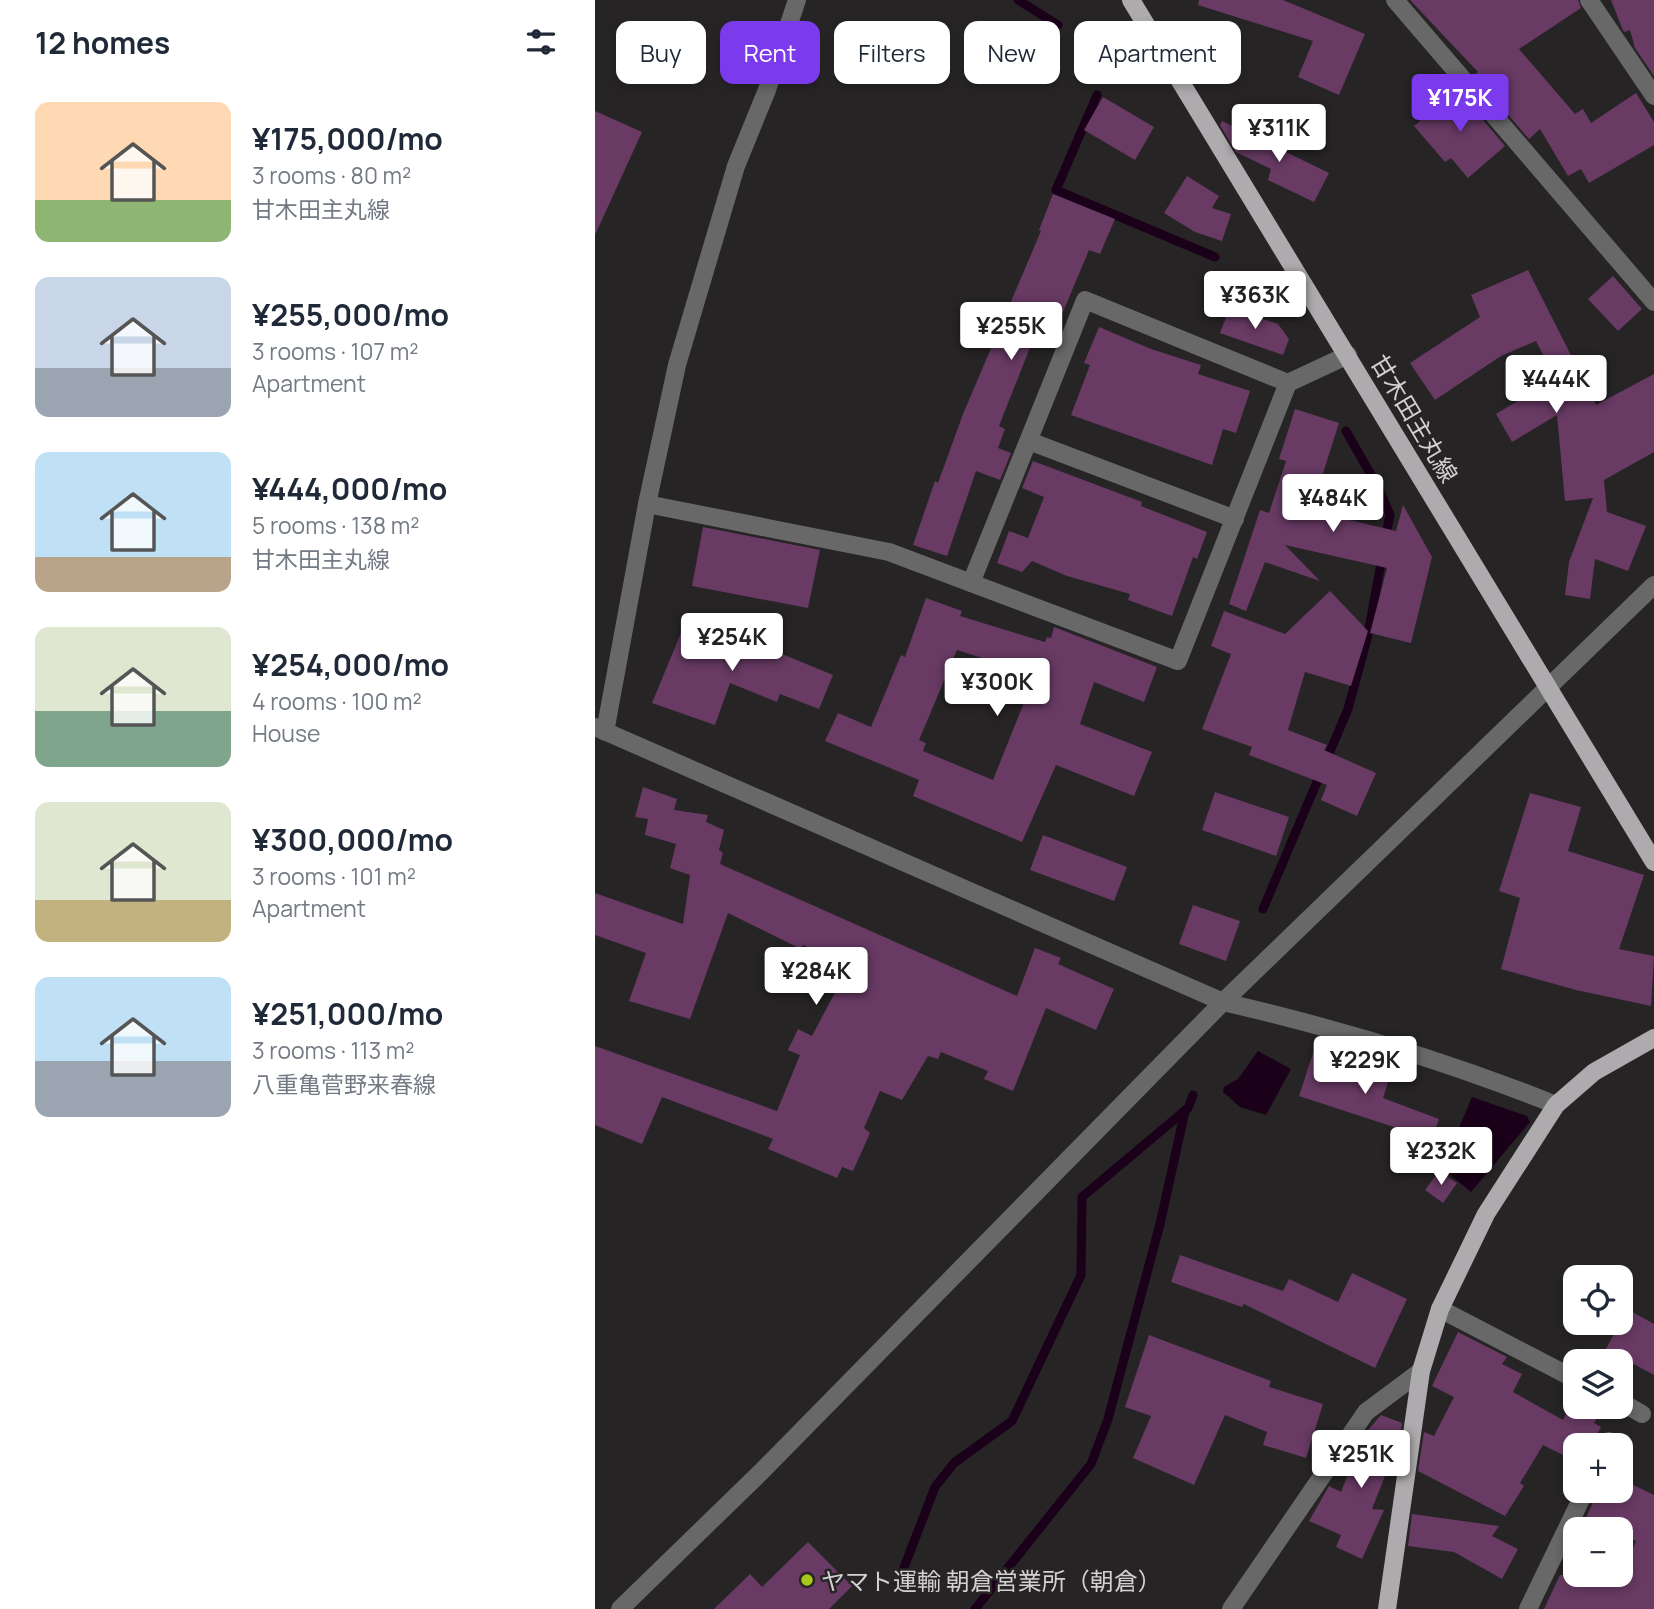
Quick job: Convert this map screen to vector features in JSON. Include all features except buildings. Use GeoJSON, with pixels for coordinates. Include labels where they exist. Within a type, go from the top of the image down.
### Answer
{"type":"FeatureCollection","features":[{"type":"Feature","properties":{"kind":"main road","name":"甘木田主丸線"},"geometry":{"type":"LineString","coordinates":[[1131,0],[1551,688],[1654,862]]}},
{"type":"Feature","properties":{"kind":"main road"},"geometry":{"type":"LineString","coordinates":[[1387,1609],[1421,1371],[1440,1309],[1486,1214],[1556,1105],[1594,1072],[1654,1038]]}},
{"type":"Feature","properties":{"kind":"street"},"geometry":{"type":"LineString","coordinates":[[797,0],[767,90],[736,166],[677,365],[600,729],[1223,1002],[1289,1017],[1485,1076],[1556,1105]]}},
{"type":"Feature","properties":{"kind":"street"},"geometry":{"type":"LineString","coordinates":[[1395,0],[1654,302]]}},
{"type":"Feature","properties":{"kind":"street"},"geometry":{"type":"LineString","coordinates":[[1589,0],[1654,96]]}},
{"type":"Feature","properties":{"kind":"street"},"geometry":{"type":"LineString","coordinates":[[971,583],[1085,300],[1289,383]]}},
{"type":"Feature","properties":{"kind":"street"},"geometry":{"type":"LineString","coordinates":[[647,504],[889,552],[1178,661],[1289,383],[1348,355]]}},
{"type":"Feature","properties":{"kind":"street"},"geometry":{"type":"LineString","coordinates":[[1029,441],[1235,519]]}},
{"type":"Feature","properties":{"kind":"street"},"geometry":{"type":"LineString","coordinates":[[620,1609],[761,1472],[1223,1002],[1551,688],[1654,585]]}},
{"type":"Feature","properties":{"kind":"street"},"geometry":{"type":"LineString","coordinates":[[1440,1309],[1563,1373]]}},
{"type":"Feature","properties":{"kind":"street"},"geometry":{"type":"LineString","coordinates":[[1231,1609],[1366,1412],[1421,1371]]}},
{"type":"Feature","properties":{"kind":"street"},"geometry":{"type":"LineString","coordinates":[[1633,1409],[1642,1414]]}},
{"type":"Feature","properties":{"kind":"street"},"geometry":{"type":"LineString","coordinates":[[1528,1609],[1579,1503]]}},
{"type":"Feature","properties":{"kind":"shaded area"},"geometry":{"type":"Polygon","coordinates":[[[1258,1051],[1291,1069],[1266,1115],[1240,1107],[1223,1092],[1224,1087],[1238,1079],[1258,1051]]]}},
{"type":"Feature","properties":{"kind":"shaded area"},"geometry":{"type":"Polygon","coordinates":[[[1472,1097],[1527,1116],[1530,1122],[1471,1192],[1442,1168],[1472,1097]]]}},
{"type":"Feature","properties":{"kind":"waterway"},"geometry":{"type":"LineString","coordinates":[[1018,0],[1052,21]]}},
{"type":"Feature","properties":{"kind":"waterway"},"geometry":{"type":"LineString","coordinates":[[1097,95],[1056,190],[1215,257]]}},
{"type":"Feature","properties":{"kind":"waterway"},"geometry":{"type":"LineString","coordinates":[[1346,431],[1378,487],[1390,515],[1385,540]]}},
{"type":"Feature","properties":{"kind":"waterway"},"geometry":{"type":"LineString","coordinates":[[1263,909],[1348,709],[1367,639],[1382,558]]}},
{"type":"Feature","properties":{"kind":"waterway"},"geometry":{"type":"LineString","coordinates":[[898,1583],[935,1487],[954,1463],[1012,1421],[1081,1275],[1082,1197],[1188,1108],[1193,1095]]}},
{"type":"Feature","properties":{"kind":"waterway"},"geometry":{"type":"LineString","coordinates":[[975,1609],[1091,1464],[1108,1419],[1160,1224],[1185,1111]]}},
{"type":"Feature","properties":{"kind":"place","name":"ヤマト運輸 朝倉営業所（朝倉）"},"geometry":{"type":"Point","coordinates":[807,1580]}}]}
